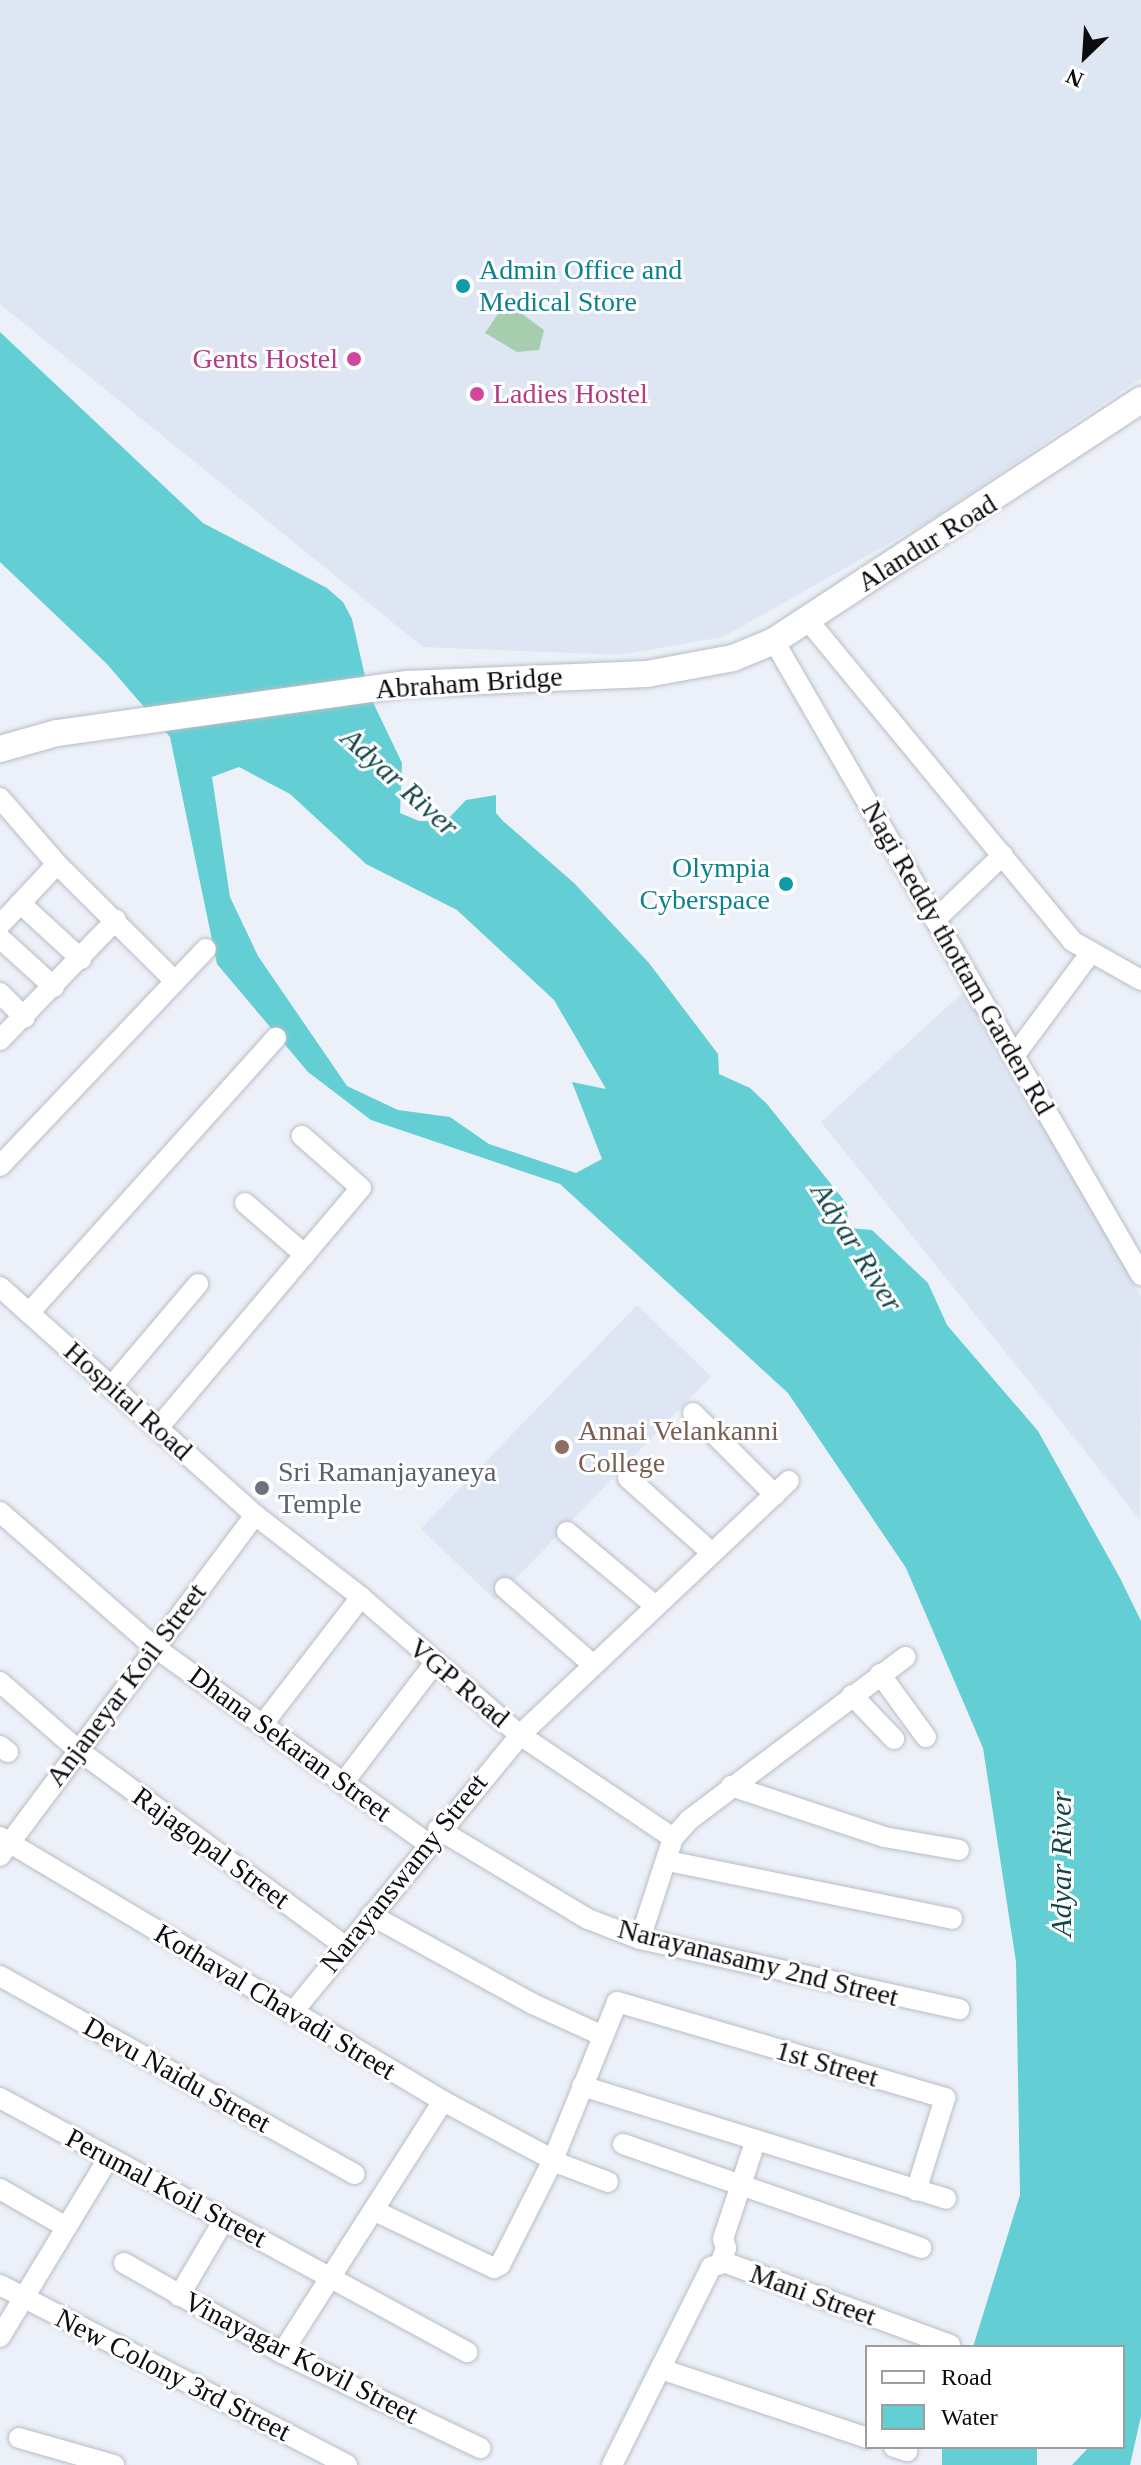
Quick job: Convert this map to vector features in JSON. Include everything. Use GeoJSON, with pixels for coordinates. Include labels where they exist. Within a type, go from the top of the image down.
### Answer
{"type":"FeatureCollection","features":[{"type":"Feature","properties":{"kind":"main road","name":"Alandur Road"},"geometry":{"type":"LineString","coordinates":[[702,666],[774,641],[1141,400]]}},
{"type":"Feature","properties":{"kind":"main road","name":"Abraham Bridge"},"geometry":{"type":"LineString","coordinates":[[0,749],[57,733],[407,684],[629,675],[702,666]]}},
{"type":"Feature","properties":{"kind":"street"},"geometry":{"type":"LineString","coordinates":[[807,619],[1089,955],[1141,980]]}},
{"type":"Feature","properties":{"kind":"street","name":"Nagi Reddy thottam Garden Rd"},"geometry":{"type":"LineString","coordinates":[[774,641],[1141,1275]]}},
{"type":"Feature","properties":{"kind":"street"},"geometry":{"type":"LineString","coordinates":[[0,798],[57,864],[174,980]]}},
{"type":"Feature","properties":{"kind":"street"},"geometry":{"type":"LineString","coordinates":[[935,920],[1003,855]]}},
{"type":"Feature","properties":{"kind":"street"},"geometry":{"type":"LineString","coordinates":[[0,925],[57,864]]}},
{"type":"Feature","properties":{"kind":"street"},"geometry":{"type":"LineString","coordinates":[[20,903],[81,959]]}},
{"type":"Feature","properties":{"kind":"street"},"geometry":{"type":"LineString","coordinates":[[0,1040],[25,1018],[116,920]]}},
{"type":"Feature","properties":{"kind":"street"},"geometry":{"type":"LineString","coordinates":[[0,938],[54,987]]}},
{"type":"Feature","properties":{"kind":"street"},"geometry":{"type":"LineString","coordinates":[[0,1166],[206,949]]}},
{"type":"Feature","properties":{"kind":"street"},"geometry":{"type":"LineString","coordinates":[[1014,1056],[1089,955]]}},
{"type":"Feature","properties":{"kind":"street"},"geometry":{"type":"LineString","coordinates":[[0,993],[25,1018]]}},
{"type":"Feature","properties":{"kind":"street"},"geometry":{"type":"LineString","coordinates":[[29,1313],[276,1038]]}},
{"type":"Feature","properties":{"kind":"street"},"geometry":{"type":"LineString","coordinates":[[158,1428],[361,1188],[302,1136]]}},
{"type":"Feature","properties":{"kind":"street"},"geometry":{"type":"LineString","coordinates":[[245,1203],[305,1255]]}},
{"type":"Feature","properties":{"kind":"street"},"geometry":{"type":"LineString","coordinates":[[111,1387],[198,1284]]}},
{"type":"Feature","properties":{"kind":"street","name":"Hospital Road"},"geometry":{"type":"LineString","coordinates":[[0,1287],[255,1515]]}},
{"type":"Feature","properties":{"kind":"street","name":"Narayanswamy Street"},"geometry":{"type":"LineString","coordinates":[[292,2013],[432,1836],[520,1735],[653,1604],[782,1488],[693,1413]]}},
{"type":"Feature","properties":{"kind":"street"},"geometry":{"type":"LineString","coordinates":[[628,1478],[712,1553]]}},
{"type":"Feature","properties":{"kind":"street","name":"Dhana Sekaran Street"},"geometry":{"type":"LineString","coordinates":[[0,1512],[153,1646],[343,1783],[432,1836]]}},
{"type":"Feature","properties":{"kind":"street","name":"VGP Road"},"geometry":{"type":"LineString","coordinates":[[255,1515],[361,1597],[434,1664],[520,1735],[673,1838]]}},
{"type":"Feature","properties":{"kind":"street","name":"Anjaneyar Koil Street"},"geometry":{"type":"LineString","coordinates":[[3,1845],[255,1515]]}},
{"type":"Feature","properties":{"kind":"street"},"geometry":{"type":"LineString","coordinates":[[567,1532],[653,1604]]}},
{"type":"Feature","properties":{"kind":"street"},"geometry":{"type":"LineString","coordinates":[[505,1588],[592,1664]]}},
{"type":"Feature","properties":{"kind":"street"},"geometry":{"type":"LineString","coordinates":[[263,1724],[361,1597]]}},
{"type":"Feature","properties":{"kind":"street"},"geometry":{"type":"LineString","coordinates":[[640,1939],[673,1838],[731,1786],[905,1657]]}},
{"type":"Feature","properties":{"kind":"street"},"geometry":{"type":"LineString","coordinates":[[343,1783],[434,1664]]}},
{"type":"Feature","properties":{"kind":"street"},"geometry":{"type":"LineString","coordinates":[[880,1674],[926,1737]]}},
{"type":"Feature","properties":{"kind":"street","name":"Rajagopal Street"},"geometry":{"type":"LineString","coordinates":[[0,1682],[78,1750],[345,1946]]}},
{"type":"Feature","properties":{"kind":"street"},"geometry":{"type":"LineString","coordinates":[[852,1695],[894,1739]]}},
{"type":"Feature","properties":{"kind":"street"},"geometry":{"type":"LineString","coordinates":[[731,1786],[884,1837],[959,1850]]}},
{"type":"Feature","properties":{"kind":"street","name":"Narayanasamy 2nd Street"},"geometry":{"type":"LineString","coordinates":[[432,1836],[588,1919],[640,1939],[959,2009]]}},
{"type":"Feature","properties":{"kind":"street","name":"Kothaval Chavadi Street"},"geometry":{"type":"LineString","coordinates":[[3,1845],[443,2101],[553,2160],[608,2182]]}},
{"type":"Feature","properties":{"kind":"street"},"geometry":{"type":"LineString","coordinates":[[668,1861],[952,1919]]}},
{"type":"Feature","properties":{"kind":"street"},"geometry":{"type":"LineString","coordinates":[[371,1915],[533,2004],[601,2035],[553,2160],[497,2267],[375,2211]]}},
{"type":"Feature","properties":{"kind":"street","name":"Devu Naidu Street"},"geometry":{"type":"LineString","coordinates":[[0,1976],[355,2174]]}},
{"type":"Feature","properties":{"kind":"street","name":"1st Street"},"geometry":{"type":"LineString","coordinates":[[601,2035],[617,2002],[948,2089],[916,2191]]}},
{"type":"Feature","properties":{"kind":"street"},"geometry":{"type":"LineString","coordinates":[[582,2086],[946,2199]]}},
{"type":"Feature","properties":{"kind":"street","name":"Perumal Koil Street"},"geometry":{"type":"LineString","coordinates":[[0,2098],[467,2352]]}},
{"type":"Feature","properties":{"kind":"street"},"geometry":{"type":"LineString","coordinates":[[282,2353],[443,2101]]}},
{"type":"Feature","properties":{"kind":"street"},"geometry":{"type":"LineString","coordinates":[[612,2465],[716,2264],[708,2258],[715,2243],[723,2239],[755,2142]]}},
{"type":"Feature","properties":{"kind":"street"},"geometry":{"type":"LineString","coordinates":[[623,2144],[921,2248]]}},
{"type":"Feature","properties":{"kind":"street"},"geometry":{"type":"LineString","coordinates":[[0,2337],[109,2157]]}},
{"type":"Feature","properties":{"kind":"street"},"geometry":{"type":"LineString","coordinates":[[0,2189],[66,2227]]}},
{"type":"Feature","properties":{"kind":"street"},"geometry":{"type":"LineString","coordinates":[[179,2296],[224,2220]]}},
{"type":"Feature","properties":{"kind":"street","name":"Vinayagar Kovil Street"},"geometry":{"type":"LineString","coordinates":[[124,2263],[282,2353],[480,2448]]}},
{"type":"Feature","properties":{"kind":"street","name":"Mani Street"},"geometry":{"type":"LineString","coordinates":[[716,2264],[950,2345]]}},
{"type":"Feature","properties":{"kind":"street","name":"New Colony 3rd Street"},"geometry":{"type":"LineString","coordinates":[[0,2285],[347,2465]]}},
{"type":"Feature","properties":{"kind":"street"},"geometry":{"type":"LineString","coordinates":[[661,2369],[865,2437]]}},
{"type":"Feature","properties":{"kind":"street"},"geometry":{"type":"LineString","coordinates":[[19,2438],[114,2465]]}},
{"type":"Feature","properties":{"kind":"shaded area"},"geometry":{"type":"Polygon","coordinates":[[[0,0],[1141,0],[1141,378],[932,519],[723,637],[620,655],[423,647],[0,304],[0,0]]]}},
{"type":"Feature","properties":{"kind":"shaded area"},"geometry":{"type":"Polygon","coordinates":[[[970,986],[1141,1297],[1140,1520],[821,1122],[970,986]]]}},
{"type":"Feature","properties":{"kind":"shaded area","name":"Annai Velankanni College"},"geometry":{"type":"Polygon","coordinates":[[[637,1305],[711,1377],[495,1600],[421,1529],[637,1305]]]}},
{"type":"Feature","properties":{"kind":"green space"},"geometry":{"type":"Polygon","coordinates":[[[506,302],[544,330],[539,350],[517,352],[485,333],[506,302]]]}},
{"type":"Feature","properties":{"kind":"water","name":"Adyar River"},"geometry":{"type":"Polygon","coordinates":[[[0,332],[203,523],[327,588],[343,602],[352,619],[369,694],[402,763],[400,813],[419,821],[446,821],[466,800],[496,795],[496,813],[503,821],[574,883],[649,963],[718,1054],[719,1074],[750,1088],[767,1104],[847,1204],[848,1228],[872,1230],[928,1283],[947,1325],[1038,1431],[1141,1621],[1141,2416],[1130,2465],[1072,2465],[1087,2449],[1125,2449],[1125,2345],[974,2345],[1020,2195],[1016,1962],[983,1748],[906,1568],[788,1393],[560,1184],[371,1120],[308,1072],[217,964],[170,737],[106,663],[0,562],[0,332]],[[239,767],[212,777],[230,897],[258,956],[347,1086],[398,1110],[450,1117],[489,1144],[576,1173],[602,1159],[572,1082],[606,1089],[554,1000],[457,910],[366,864],[290,794],[239,767]]]}},
{"type":"Feature","properties":{"kind":"water"},"geometry":{"type":"Polygon","coordinates":[[[942,2449],[1037,2449],[1037,2465],[942,2465],[942,2449]]]}},
{"type":"Feature","properties":{"kind":"place","name":"Admin Office and Medical Store"},"geometry":{"type":"Point","coordinates":[463,286]}},
{"type":"Feature","properties":{"kind":"place","name":"Gents Hostel"},"geometry":{"type":"Point","coordinates":[354,359]}},
{"type":"Feature","properties":{"kind":"place","name":"Ladies Hostel"},"geometry":{"type":"Point","coordinates":[477,394]}},
{"type":"Feature","properties":{"kind":"place","name":"Olympia Cyberspace"},"geometry":{"type":"Point","coordinates":[786,884]}},
{"type":"Feature","properties":{"kind":"place","name":"Annai Velankanni College"},"geometry":{"type":"Point","coordinates":[562,1447]}},
{"type":"Feature","properties":{"kind":"place","name":"Sri Ramanjayaneya Temple"},"geometry":{"type":"Point","coordinates":[262,1488]}}]}
